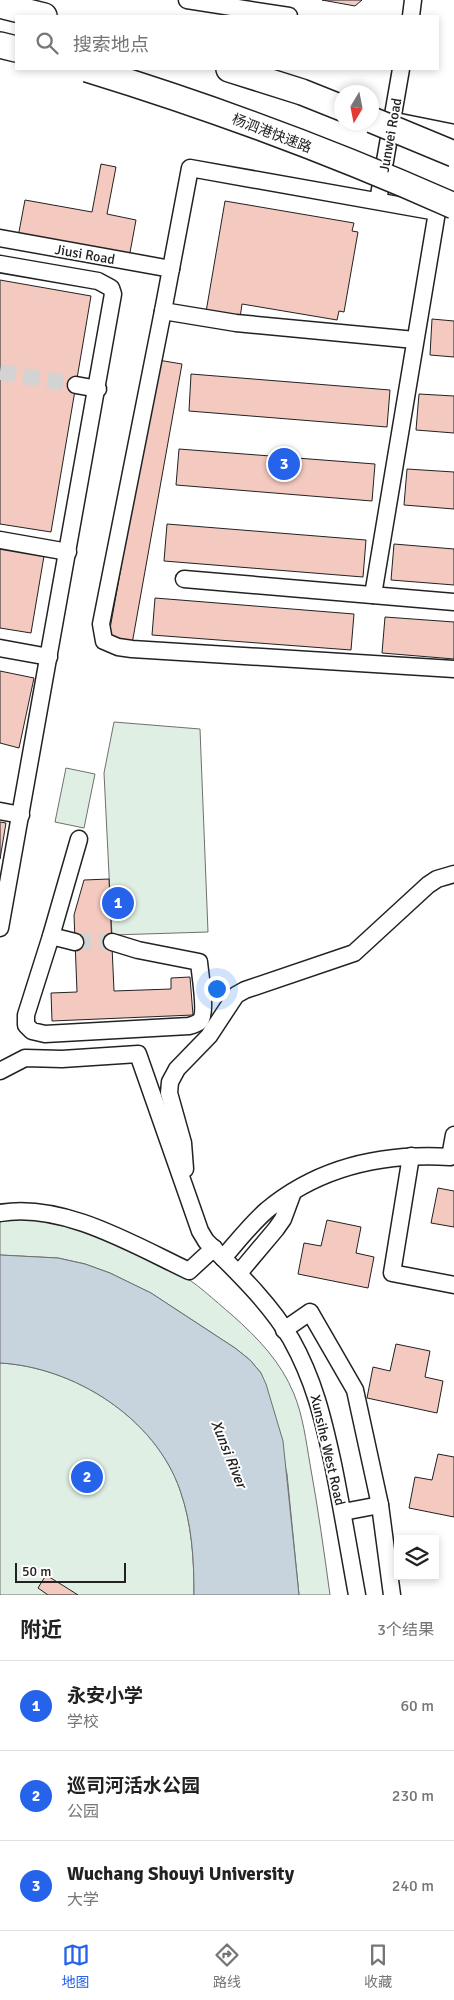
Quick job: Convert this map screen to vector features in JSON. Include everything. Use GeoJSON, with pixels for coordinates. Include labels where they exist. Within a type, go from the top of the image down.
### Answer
{"type":"FeatureCollection","features":[{"type":"Feature","properties":{"kind":"highway"},"geometry":{"type":"LineString","coordinates":[[0,5],[40,15]]}},
{"type":"Feature","properties":{"kind":"highway"},"geometry":{"type":"LineString","coordinates":[[0,45],[15,49]]}},
{"type":"Feature","properties":{"kind":"highway","name":"杨泗港快速路"},"geometry":{"type":"LineString","coordinates":[[89,70],[140,85],[252,125],[405,184],[454,206]]}},
{"type":"Feature","properties":{"kind":"highway"},"geometry":{"type":"LineString","coordinates":[[232,70],[302,92],[334,105]]}},
{"type":"Feature","properties":{"kind":"highway"},"geometry":{"type":"LineString","coordinates":[[382,120],[454,154]]}},
{"type":"Feature","properties":{"kind":"street"},"geometry":{"type":"LineString","coordinates":[[187,0],[283,15]]}},
{"type":"Feature","properties":{"kind":"street"},"geometry":{"type":"LineString","coordinates":[[411,15],[413,0]]}},
{"type":"Feature","properties":{"kind":"street","name":"Junwei Road"},"geometry":{"type":"LineString","coordinates":[[378,201],[382,120],[402,70]]}},
{"type":"Feature","properties":{"kind":"street"},"geometry":{"type":"LineString","coordinates":[[382,120],[454,133]]}},
{"type":"Feature","properties":{"kind":"street"},"geometry":{"type":"LineString","coordinates":[[373,595],[437,212],[190,168],[164,312],[101,624],[104,641],[118,647],[132,649],[454,669]]}},
{"type":"Feature","properties":{"kind":"street","name":"Jiusi Road"},"geometry":{"type":"LineString","coordinates":[[0,238],[171,269]]}},
{"type":"Feature","properties":{"kind":"street"},"geometry":{"type":"LineString","coordinates":[[0,264],[98,281],[111,288],[113,294],[113,304],[98,389],[0,928]]}},
{"type":"Feature","properties":{"kind":"street"},"geometry":{"type":"LineString","coordinates":[[164,312],[236,323],[415,340]]}},
{"type":"Feature","properties":{"kind":"street"},"geometry":{"type":"LineString","coordinates":[[76,385],[98,389]]}},
{"type":"Feature","properties":{"kind":"street"},"geometry":{"type":"LineString","coordinates":[[0,540],[68,552]]}},
{"type":"Feature","properties":{"kind":"street"},"geometry":{"type":"LineString","coordinates":[[184,579],[454,602]]}},
{"type":"Feature","properties":{"kind":"street"},"geometry":{"type":"LineString","coordinates":[[0,648],[49,657]]}},
{"type":"Feature","properties":{"kind":"street"},"geometry":{"type":"LineString","coordinates":[[0,811],[21,815]]}},
{"type":"Feature","properties":{"kind":"street"},"geometry":{"type":"LineString","coordinates":[[79,839],[26,1014],[26,1025],[32,1032],[45,1034],[189,1026],[202,1019],[203,1008],[199,962],[138,950],[112,942]]}},
{"type":"Feature","properties":{"kind":"street"},"geometry":{"type":"LineString","coordinates":[[188,1194],[183,1143],[170,1093],[170,1082],[177,1070],[209,1036],[236,996],[245,990],[354,953],[428,885],[437,879],[454,874]]}},
{"type":"Feature","properties":{"kind":"street"},"geometry":{"type":"LineString","coordinates":[[51,936],[76,942]]}},
{"type":"Feature","properties":{"kind":"street"},"geometry":{"type":"LineString","coordinates":[[136,1029],[138,1054],[188,1194]]}},
{"type":"Feature","properties":{"kind":"street"},"geometry":{"type":"LineString","coordinates":[[117,1030],[119,1055]]}},
{"type":"Feature","properties":{"kind":"street"},"geometry":{"type":"LineString","coordinates":[[25,1058],[32,1032]]}},
{"type":"Feature","properties":{"kind":"street"},"geometry":{"type":"LineString","coordinates":[[0,1071],[25,1058],[62,1059],[138,1054]]}},
{"type":"Feature","properties":{"kind":"street"},"geometry":{"type":"LineString","coordinates":[[0,1213],[33,1212],[68,1218],[113,1235],[189,1271],[218,1253],[267,1210],[319,1177],[362,1163],[411,1156],[450,1157],[454,1135]]}},
{"type":"Feature","properties":{"kind":"street"},"geometry":{"type":"LineString","coordinates":[[411,1156],[392,1273],[454,1285]]}},
{"type":"Feature","properties":{"kind":"street"},"geometry":{"type":"LineString","coordinates":[[239,1274],[283,1219],[293,1192]]}},
{"type":"Feature","properties":{"kind":"street","name":"Xunsihe West Road"},"geometry":{"type":"LineString","coordinates":[[188,1194],[200,1231],[270,1308],[307,1371],[321,1408],[343,1512],[357,1595]]}},
{"type":"Feature","properties":{"kind":"street"},"geometry":{"type":"LineString","coordinates":[[284,1330],[310,1312],[355,1390],[380,1505],[392,1595]]}},
{"type":"Feature","properties":{"kind":"street"},"geometry":{"type":"LineString","coordinates":[[343,1512],[380,1505]]}},
{"type":"Feature","properties":{"kind":"green space"},"geometry":{"type":"Polygon","coordinates":[[[114,722],[200,729],[208,932],[112,935],[104,773],[114,722]]]}},
{"type":"Feature","properties":{"kind":"green space"},"geometry":{"type":"Polygon","coordinates":[[[66,768],[95,774],[84,828],[55,822],[66,768]]]}},
{"type":"Feature","properties":{"kind":"green space"},"geometry":{"type":"Polygon","coordinates":[[[0,1218],[46,1222],[69,1227],[113,1241],[155,1260],[205,1291],[260,1342],[276,1361],[289,1382],[300,1411],[316,1497],[330,1595],[299,1595],[287,1474],[261,1373],[250,1360],[235,1348],[151,1293],[110,1273],[85,1264],[58,1258],[0,1255],[0,1218]]]}},
{"type":"Feature","properties":{"kind":"green space"},"geometry":{"type":"Polygon","coordinates":[[[0,1363],[56,1374],[83,1386],[108,1401],[132,1419],[152,1440],[168,1464],[184,1503],[192,1542],[194,1595],[0,1595],[0,1363]]]}},
{"type":"Feature","properties":{"kind":"water","name":"Xunsi River"},"geometry":{"type":"Polygon","coordinates":[[[0,1255],[58,1258],[85,1264],[110,1273],[151,1293],[235,1348],[250,1360],[261,1373],[266,1384],[283,1441],[299,1595],[194,1595],[192,1542],[184,1503],[168,1464],[152,1440],[132,1419],[108,1401],[83,1386],[56,1374],[0,1363],[0,1255]]]}},
{"type":"Feature","properties":{"kind":"building"},"geometry":{"type":"Polygon","coordinates":[[[322,0],[362,0],[355,6],[322,0]]]}},
{"type":"Feature","properties":{"kind":"building"},"geometry":{"type":"Polygon","coordinates":[[[101,164],[116,167],[107,214],[136,220],[129,258],[18,237],[25,200],[92,212],[101,164]]]}},
{"type":"Feature","properties":{"kind":"building"},"geometry":{"type":"Polygon","coordinates":[[[225,201],[354,223],[352,231],[358,232],[344,312],[339,311],[337,320],[242,304],[240,318],[206,312],[225,201]]]}},
{"type":"Feature","properties":{"kind":"building"},"geometry":{"type":"Polygon","coordinates":[[[0,280],[91,296],[51,532],[0,524],[0,280]]]}},
{"type":"Feature","properties":{"kind":"building"},"geometry":{"type":"Polygon","coordinates":[[[432,319],[454,321],[454,357],[430,355],[432,319]]]}},
{"type":"Feature","properties":{"kind":"building"},"geometry":{"type":"Polygon","coordinates":[[[158,360],[182,364],[132,644],[108,640],[158,360]]]}},
{"type":"Feature","properties":{"kind":"building"},"geometry":{"type":"Polygon","coordinates":[[[191,374],[390,390],[387,427],[189,411],[191,374]]]}},
{"type":"Feature","properties":{"kind":"building"},"geometry":{"type":"Polygon","coordinates":[[[419,394],[454,396],[454,433],[416,430],[419,394]]]}},
{"type":"Feature","properties":{"kind":"building"},"geometry":{"type":"Polygon","coordinates":[[[179,449],[375,464],[372,501],[176,485],[179,449]]]}},
{"type":"Feature","properties":{"kind":"building"},"geometry":{"type":"Polygon","coordinates":[[[407,469],[454,472],[454,509],[404,505],[407,469]]]}},
{"type":"Feature","properties":{"kind":"building"},"geometry":{"type":"Polygon","coordinates":[[[167,524],[366,540],[363,577],[164,561],[167,524]]]}},
{"type":"Feature","properties":{"kind":"building"},"geometry":{"type":"Polygon","coordinates":[[[394,544],[454,549],[454,585],[391,580],[394,544]]]}},
{"type":"Feature","properties":{"kind":"building"},"geometry":{"type":"Polygon","coordinates":[[[0,548],[44,556],[31,633],[0,628],[0,548]]]}},
{"type":"Feature","properties":{"kind":"building"},"geometry":{"type":"Polygon","coordinates":[[[155,598],[354,614],[351,650],[152,635],[155,598]]]}},
{"type":"Feature","properties":{"kind":"building"},"geometry":{"type":"Polygon","coordinates":[[[385,617],[454,622],[454,659],[382,653],[385,617]]]}},
{"type":"Feature","properties":{"kind":"building"},"geometry":{"type":"Polygon","coordinates":[[[0,671],[34,678],[19,748],[0,743],[0,671]]]}},
{"type":"Feature","properties":{"kind":"building"},"geometry":{"type":"Polygon","coordinates":[[[0,822],[6,823],[0,859],[0,822]]]}},
{"type":"Feature","properties":{"kind":"building"},"geometry":{"type":"Polygon","coordinates":[[[109,879],[114,991],[171,989],[171,978],[190,977],[193,1015],[52,1021],[51,993],[77,992],[74,915],[84,880],[109,879]]]}},
{"type":"Feature","properties":{"kind":"building"},"geometry":{"type":"Polygon","coordinates":[[[438,1188],[454,1191],[454,1227],[431,1223],[438,1188]]]}},
{"type":"Feature","properties":{"kind":"building"},"geometry":{"type":"Polygon","coordinates":[[[327,1220],[361,1227],[356,1253],[374,1257],[368,1288],[298,1274],[304,1243],[321,1246],[327,1220]]]}},
{"type":"Feature","properties":{"kind":"building"},"geometry":{"type":"Polygon","coordinates":[[[396,1344],[430,1351],[425,1377],[443,1381],[437,1413],[367,1398],[373,1367],[390,1371],[396,1344]]]}},
{"type":"Feature","properties":{"kind":"building"},"geometry":{"type":"Polygon","coordinates":[[[438,1454],[454,1457],[454,1517],[409,1508],[415,1477],[432,1480],[438,1454]]]}},
{"type":"Feature","properties":{"kind":"building"},"geometry":{"type":"Polygon","coordinates":[[[46,1575],[78,1595],[48,1595],[38,1588],[46,1575]]]}},
{"type":"Feature","properties":{"kind":"tunnel"},"geometry":{"type":"LineString","coordinates":[[0,372],[76,385]]}},
{"type":"Feature","properties":{"kind":"tunnel"},"geometry":{"type":"LineString","coordinates":[[75,942],[112,942]]}},
{"type":"Feature","properties":{"kind":"place","name":"Wuchang Shouyi University"},"geometry":{"type":"Point","coordinates":[284,464]}},
{"type":"Feature","properties":{"kind":"place","name":"永安小学"},"geometry":{"type":"Point","coordinates":[118,903]}},
{"type":"Feature","properties":{"kind":"place","name":"巡司河活水公园"},"geometry":{"type":"Point","coordinates":[87,1477]}}]}
